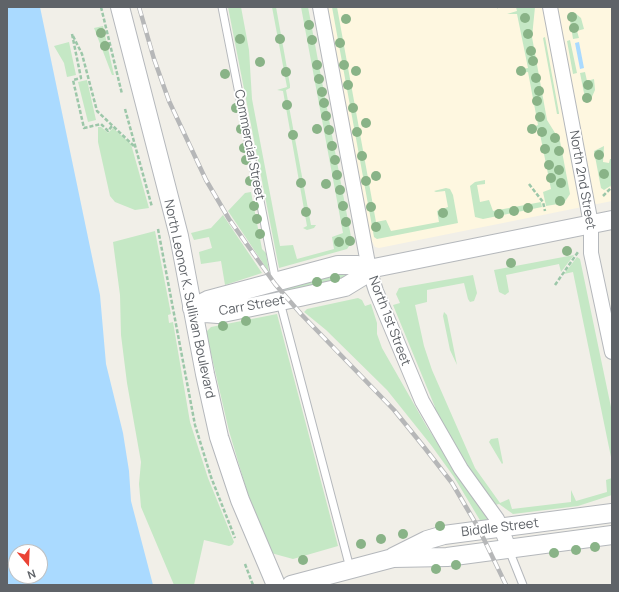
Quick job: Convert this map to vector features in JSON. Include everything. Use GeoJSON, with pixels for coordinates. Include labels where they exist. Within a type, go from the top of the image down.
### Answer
{"type":"FeatureCollection","features":[{"type":"Feature","properties":{"kind":"street","name":"North Leonor K. Sullivan Boulevard"},"geometry":{"type":"LineString","coordinates":[[120,7],[179,236],[192,308],[219,438],[240,500],[276,585]]}},
{"type":"Feature","properties":{"kind":"street","name":"North 1st Street"},"geometry":{"type":"LineString","coordinates":[[320,7],[369,269],[382,309],[422,401],[438,432],[461,469],[502,526],[509,548]]}},
{"type":"Feature","properties":{"kind":"street","name":"North 2nd Street"},"geometry":{"type":"LineString","coordinates":[[550,7],[591,224],[591,253],[612,352]]}},
{"type":"Feature","properties":{"kind":"street","name":"Carr Street"},"geometry":{"type":"LineString","coordinates":[[192,308],[208,300],[338,265],[358,266],[369,269],[612,220]]}},
{"type":"Feature","properties":{"kind":"street","name":"Carr Street"},"geometry":{"type":"LineString","coordinates":[[192,308],[204,313],[218,314],[280,302],[345,287],[363,276],[369,269]]}},
{"type":"Feature","properties":{"kind":"street","name":"Biddle Street"},"geometry":{"type":"LineString","coordinates":[[393,558],[427,540],[453,533],[612,513]]}},
{"type":"Feature","properties":{"kind":"street","name":"Biddle Street"},"geometry":{"type":"LineString","coordinates":[[291,585],[350,568],[393,558],[447,557],[612,535]]}},
{"type":"Feature","properties":{"kind":"lane","name":"Commercial Street"},"geometry":{"type":"LineString","coordinates":[[222,7],[276,282]]}},
{"type":"Feature","properties":{"kind":"lane"},"geometry":{"type":"LineString","coordinates":[[280,302],[350,568]]}},
{"type":"Feature","properties":{"kind":"lane","name":"North 1st Street"},"geometry":{"type":"LineString","coordinates":[[509,548],[523,585]]}},
{"type":"Feature","properties":{"kind":"path"},"geometry":{"type":"LineString","coordinates":[[101,7],[122,94]]}},
{"type":"Feature","properties":{"kind":"path"},"geometry":{"type":"LineString","coordinates":[[112,126],[108,131],[101,124],[84,128],[72,80],[81,78],[72,34],[82,54],[96,110],[136,147]]}},
{"type":"Feature","properties":{"kind":"path"},"geometry":{"type":"LineString","coordinates":[[125,109],[152,207]]}},
{"type":"Feature","properties":{"kind":"path"},"geometry":{"type":"LineString","coordinates":[[529,184],[543,202],[545,211]]}},
{"type":"Feature","properties":{"kind":"path"},"geometry":{"type":"LineString","coordinates":[[603,196],[612,187]]}},
{"type":"Feature","properties":{"kind":"path"},"geometry":{"type":"LineString","coordinates":[[555,284],[578,252]]}},
{"type":"Feature","properties":{"kind":"path"},"geometry":{"type":"LineString","coordinates":[[245,564],[254,585]]}},
{"type":"Feature","properties":{"kind":"shaded area"},"geometry":{"type":"Polygon","coordinates":[[[328,7],[612,7],[612,201],[379,248],[375,247],[371,240],[328,7]]]}},
{"type":"Feature","properties":{"kind":"green space"},"geometry":{"type":"Polygon","coordinates":[[[228,7],[241,7],[249,50],[252,99],[280,246],[293,245],[297,259],[334,249],[332,237],[343,233],[301,7],[308,7],[352,242],[347,249],[279,268],[228,7]]]}},
{"type":"Feature","properties":{"kind":"green space"},"geometry":{"type":"Polygon","coordinates":[[[272,7],[276,7],[290,85],[290,88],[286,90],[311,225],[316,225],[314,228],[307,230],[303,228],[307,226],[283,91],[277,90],[287,87],[272,7]]]}},
{"type":"Feature","properties":{"kind":"green space"},"geometry":{"type":"Polygon","coordinates":[[[332,7],[337,7],[376,222],[386,220],[391,231],[439,222],[437,211],[448,207],[445,191],[434,191],[446,188],[450,189],[453,195],[458,223],[377,239],[374,237],[332,7]]]}},
{"type":"Feature","properties":{"kind":"green space"},"geometry":{"type":"Polygon","coordinates":[[[516,7],[535,7],[532,37],[547,120],[560,141],[570,194],[564,203],[546,206],[543,192],[551,189],[539,129],[530,131],[529,129],[538,125],[528,72],[518,73],[518,70],[528,68],[517,14],[507,14],[517,11],[516,7]]]}},
{"type":"Feature","properties":{"kind":"green space"},"geometry":{"type":"Polygon","coordinates":[[[575,13],[581,18],[584,29],[577,31],[579,38],[573,39],[569,14],[575,13]]]}},
{"type":"Feature","properties":{"kind":"green space"},"geometry":{"type":"Polygon","coordinates":[[[103,26],[114,75],[112,75],[94,28],[103,26]]]}},
{"type":"Feature","properties":{"kind":"green space"},"geometry":{"type":"Polygon","coordinates":[[[545,37],[559,114],[557,114],[543,38],[545,37]]]}},
{"type":"Feature","properties":{"kind":"green space"},"geometry":{"type":"Polygon","coordinates":[[[570,40],[577,73],[573,74],[567,41],[570,40]]]}},
{"type":"Feature","properties":{"kind":"green space"},"geometry":{"type":"Polygon","coordinates":[[[69,42],[76,75],[67,77],[64,63],[54,46],[69,42]]]}},
{"type":"Feature","properties":{"kind":"green space"},"geometry":{"type":"Polygon","coordinates":[[[585,72],[587,81],[594,79],[595,90],[591,99],[586,103],[580,73],[585,72]]]}},
{"type":"Feature","properties":{"kind":"green space"},"geometry":{"type":"Polygon","coordinates":[[[87,80],[96,120],[88,122],[78,82],[87,80]]]}},
{"type":"Feature","properties":{"kind":"green space"},"geometry":{"type":"Polygon","coordinates":[[[98,127],[101,127],[108,133],[113,128],[131,144],[149,208],[135,210],[115,202],[110,196],[98,142],[98,127]]]}},
{"type":"Feature","properties":{"kind":"green space"},"geometry":{"type":"Polygon","coordinates":[[[604,146],[603,162],[609,163],[610,159],[612,159],[612,185],[604,190],[601,188],[594,151],[604,146]]]}},
{"type":"Feature","properties":{"kind":"green space"},"geometry":{"type":"Polygon","coordinates":[[[485,180],[485,184],[477,185],[480,202],[489,200],[493,211],[541,202],[542,207],[483,219],[475,217],[470,186],[475,182],[485,180]]]}},
{"type":"Feature","properties":{"kind":"green space"},"geometry":{"type":"Polygon","coordinates":[[[251,192],[262,249],[266,253],[269,272],[228,211],[245,193],[251,192]]]}},
{"type":"Feature","properties":{"kind":"green space"},"geometry":{"type":"Polygon","coordinates":[[[223,215],[262,273],[225,285],[221,261],[201,264],[199,252],[212,248],[209,237],[194,240],[191,233],[211,228],[223,215]]]}},
{"type":"Feature","properties":{"kind":"green space"},"geometry":{"type":"Polygon","coordinates":[[[155,231],[171,314],[168,315],[169,323],[173,322],[190,422],[208,478],[234,542],[229,546],[204,540],[194,585],[174,585],[141,507],[139,484],[141,462],[127,383],[121,335],[120,295],[113,242],[155,231]]]}},
{"type":"Feature","properties":{"kind":"green space"},"geometry":{"type":"Polygon","coordinates":[[[574,255],[561,272],[559,264],[506,275],[509,292],[505,295],[499,292],[494,270],[574,255]]]}},
{"type":"Feature","properties":{"kind":"green space"},"geometry":{"type":"Polygon","coordinates":[[[577,257],[580,259],[612,412],[612,462],[573,272],[564,274],[577,257]]]}},
{"type":"Feature","properties":{"kind":"green space"},"geometry":{"type":"Polygon","coordinates":[[[340,272],[346,275],[343,279],[287,292],[282,286],[340,272]]]}},
{"type":"Feature","properties":{"kind":"green space"},"geometry":{"type":"Polygon","coordinates":[[[473,275],[477,293],[474,301],[470,302],[468,299],[464,283],[427,290],[427,302],[415,305],[424,346],[432,370],[475,468],[500,503],[509,499],[512,509],[571,502],[571,490],[576,501],[607,492],[606,480],[612,478],[612,495],[578,506],[513,514],[499,504],[495,505],[465,463],[432,409],[435,407],[393,305],[400,303],[396,294],[399,288],[473,275]]]}},
{"type":"Feature","properties":{"kind":"green space"},"geometry":{"type":"Polygon","coordinates":[[[358,298],[362,300],[365,306],[371,304],[377,323],[377,334],[382,348],[427,427],[488,518],[486,520],[481,522],[454,477],[431,445],[387,390],[326,330],[304,312],[307,309],[358,298]]]}},
{"type":"Feature","properties":{"kind":"green space"},"geometry":{"type":"Polygon","coordinates":[[[444,312],[447,315],[457,365],[450,350],[443,316],[444,312]]]}},
{"type":"Feature","properties":{"kind":"green space"},"geometry":{"type":"Polygon","coordinates":[[[277,314],[338,546],[293,559],[271,553],[251,505],[229,431],[206,332],[211,327],[277,314]]]}},
{"type":"Feature","properties":{"kind":"green space"},"geometry":{"type":"Polygon","coordinates":[[[498,438],[502,464],[489,442],[491,439],[498,438]]]}},
{"type":"Feature","properties":{"kind":"water"},"geometry":{"type":"Polygon","coordinates":[[[7,7],[40,7],[100,295],[106,364],[123,433],[129,471],[131,501],[153,585],[7,585],[7,7]]]}},
{"type":"Feature","properties":{"kind":"water"},"geometry":{"type":"Polygon","coordinates":[[[579,42],[584,68],[580,69],[575,43],[579,42]]]}},
{"type":"Feature","properties":{"kind":"railway"},"geometry":{"type":"LineString","coordinates":[[139,7],[154,59],[169,101],[206,180],[229,219],[275,284],[301,314],[394,410],[452,483],[479,529],[506,585]]}}]}
